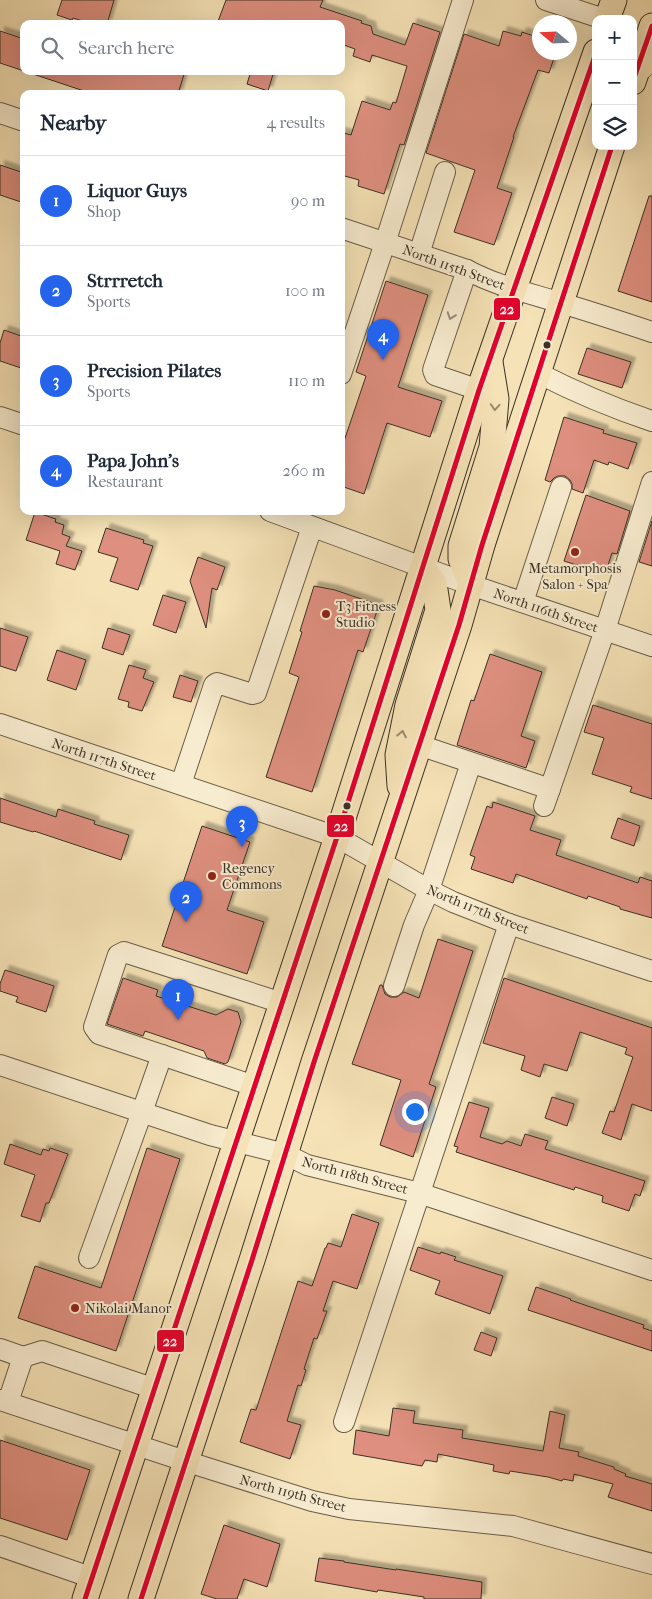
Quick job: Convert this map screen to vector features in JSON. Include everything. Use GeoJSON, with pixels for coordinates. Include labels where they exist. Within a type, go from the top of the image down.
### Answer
{"type":"FeatureCollection","features":[{"type":"Feature","properties":{"kind":"main road"},"geometry":{"type":"LineString","coordinates":[[607,15],[614,0]]}},
{"type":"Feature","properties":{"kind":"main road"},"geometry":{"type":"LineString","coordinates":[[641,69],[652,26]]}},
{"type":"Feature","properties":{"kind":"main road"},"geometry":{"type":"LineString","coordinates":[[89,1588],[337,837],[479,390],[593,60]]}},
{"type":"Feature","properties":{"kind":"main road"},"geometry":{"type":"LineString","coordinates":[[141,1599],[380,862],[402,800],[482,545],[611,150]]}},
{"type":"Feature","properties":{"kind":"main road"},"geometry":{"type":"LineString","coordinates":[[471,585],[461,559],[461,546],[492,447],[496,399],[490,359]]}},
{"type":"Feature","properties":{"kind":"main road"},"geometry":{"type":"LineString","coordinates":[[402,800],[398,755],[408,705],[438,610],[434,583],[423,568]]}},
{"type":"Feature","properties":{"kind":"street"},"geometry":{"type":"LineString","coordinates":[[345,362],[463,0]]}},
{"type":"Feature","properties":{"kind":"street"},"geometry":{"type":"LineString","coordinates":[[546,0],[593,15]]}},
{"type":"Feature","properties":{"kind":"street"},"geometry":{"type":"LineString","coordinates":[[0,113],[20,120]]}},
{"type":"Feature","properties":{"kind":"street"},"geometry":{"type":"LineString","coordinates":[[419,254],[445,172]]}},
{"type":"Feature","properties":{"kind":"street","name":"North 115th Street"},"geometry":{"type":"LineString","coordinates":[[345,229],[467,270],[514,289],[561,302],[652,332]]}},
{"type":"Feature","properties":{"kind":"street"},"geometry":{"type":"LineString","coordinates":[[467,270],[433,370],[435,375],[479,390]]}},
{"type":"Feature","properties":{"kind":"street"},"geometry":{"type":"LineString","coordinates":[[538,373],[614,408],[652,421]]}},
{"type":"Feature","properties":{"kind":"street"},"geometry":{"type":"LineString","coordinates":[[0,417],[20,424]]}},
{"type":"Feature","properties":{"kind":"street"},"geometry":{"type":"LineString","coordinates":[[419,745],[470,763],[547,798],[605,630],[652,482]]}},
{"type":"Feature","properties":{"kind":"street"},"geometry":{"type":"LineString","coordinates":[[523,602],[560,487]]}},
{"type":"Feature","properties":{"kind":"street","name":"North 116th Street"},"geometry":{"type":"LineString","coordinates":[[294,515],[312,527],[423,568],[652,646]]}},
{"type":"Feature","properties":{"kind":"street"},"geometry":{"type":"LineString","coordinates":[[181,784],[214,685],[217,683],[252,694],[256,693],[312,527]]}},
{"type":"Feature","properties":{"kind":"street","name":"North 117th Street"},"geometry":{"type":"LineString","coordinates":[[0,724],[337,837],[453,902],[509,924],[652,971]]}},
{"type":"Feature","properties":{"kind":"street"},"geometry":{"type":"LineString","coordinates":[[394,986],[414,925],[429,890],[470,763]]}},
{"type":"Feature","properties":{"kind":"street"},"geometry":{"type":"LineString","coordinates":[[344,1422],[509,924]]}},
{"type":"Feature","properties":{"kind":"street"},"geometry":{"type":"LineString","coordinates":[[254,1086],[99,1034],[94,1027],[118,955],[124,952],[282,1003]]}},
{"type":"Feature","properties":{"kind":"street"},"geometry":{"type":"LineString","coordinates":[[89,1258],[162,1055]]}},
{"type":"Feature","properties":{"kind":"street","name":"North 118th Street"},"geometry":{"type":"LineString","coordinates":[[0,1065],[236,1142],[285,1154],[307,1165],[420,1193],[652,1270]]}},
{"type":"Feature","properties":{"kind":"street"},"geometry":{"type":"LineString","coordinates":[[0,1349],[23,1357],[42,1351],[155,1389]]}},
{"type":"Feature","properties":{"kind":"street"},"geometry":{"type":"LineString","coordinates":[[4,1401],[23,1357]]}},
{"type":"Feature","properties":{"kind":"street","name":"North 119th Street"},"geometry":{"type":"LineString","coordinates":[[4,1401],[312,1501],[349,1509],[513,1526],[652,1564]]}},
{"type":"Feature","properties":{"kind":"street"},"geometry":{"type":"LineString","coordinates":[[0,1546],[89,1588]]}},
{"type":"Feature","properties":{"kind":"building"},"geometry":{"type":"Polygon","coordinates":[[[62,0],[114,0],[108,20],[79,20],[73,18],[72,20],[57,15],[62,0]]]}},
{"type":"Feature","properties":{"kind":"building"},"geometry":{"type":"Polygon","coordinates":[[[226,0],[323,0],[320,7],[362,21],[361,23],[371,26],[373,34],[405,45],[413,23],[440,32],[404,145],[400,144],[384,194],[358,186],[359,180],[345,176],[345,133],[351,135],[362,101],[390,110],[393,102],[396,103],[407,66],[372,55],[370,62],[353,56],[355,49],[345,45],[345,20],[218,20],[226,0]]]}},
{"type":"Feature","properties":{"kind":"building"},"geometry":{"type":"Polygon","coordinates":[[[0,31],[20,38],[20,70],[0,63],[0,31]]]}},
{"type":"Feature","properties":{"kind":"building"},"geometry":{"type":"Polygon","coordinates":[[[503,31],[521,36],[522,32],[532,35],[532,60],[553,60],[549,73],[538,70],[513,137],[497,188],[512,193],[494,245],[454,232],[475,170],[426,153],[464,34],[499,46],[503,31]]]}},
{"type":"Feature","properties":{"kind":"building"},"geometry":{"type":"Polygon","coordinates":[[[36,75],[184,75],[179,90],[81,90],[36,75]]]}},
{"type":"Feature","properties":{"kind":"building"},"geometry":{"type":"Polygon","coordinates":[[[250,75],[273,75],[268,90],[247,84],[250,75]]]}},
{"type":"Feature","properties":{"kind":"building"},"geometry":{"type":"Polygon","coordinates":[[[0,165],[20,172],[20,202],[0,195],[0,165]]]}},
{"type":"Feature","properties":{"kind":"building"},"geometry":{"type":"Polygon","coordinates":[[[649,196],[652,196],[652,302],[618,291],[649,196]]]}},
{"type":"Feature","properties":{"kind":"building"},"geometry":{"type":"Polygon","coordinates":[[[386,281],[428,295],[398,387],[442,401],[430,437],[387,423],[364,494],[345,487],[345,438],[366,376],[356,372],[386,281]]]}},
{"type":"Feature","properties":{"kind":"building"},"geometry":{"type":"Polygon","coordinates":[[[4,330],[20,336],[20,368],[0,361],[0,343],[4,330]]]}},
{"type":"Feature","properties":{"kind":"building"},"geometry":{"type":"Polygon","coordinates":[[[587,348],[631,362],[622,388],[578,374],[587,348]]]}},
{"type":"Feature","properties":{"kind":"building"},"geometry":{"type":"Polygon","coordinates":[[[564,417],[604,430],[603,433],[637,443],[628,469],[609,462],[608,465],[594,460],[583,493],[572,489],[570,480],[565,476],[558,476],[550,482],[545,480],[564,417]]]}},
{"type":"Feature","properties":{"kind":"building"},"geometry":{"type":"Polygon","coordinates":[[[586,495],[630,511],[617,554],[612,553],[605,574],[564,561],[586,495]]]}},
{"type":"Feature","properties":{"kind":"building"},"geometry":{"type":"Polygon","coordinates":[[[34,515],[44,515],[56,519],[55,522],[64,525],[62,534],[70,537],[66,546],[82,551],[75,570],[56,564],[60,551],[26,540],[34,515]]]}},
{"type":"Feature","properties":{"kind":"building"},"geometry":{"type":"Polygon","coordinates":[[[652,521],[652,566],[639,562],[652,521]]]}},
{"type":"Feature","properties":{"kind":"building"},"geometry":{"type":"Polygon","coordinates":[[[106,528],[144,540],[143,543],[153,546],[138,590],[110,581],[118,558],[98,552],[106,528]]]}},
{"type":"Feature","properties":{"kind":"building"},"geometry":{"type":"Polygon","coordinates":[[[198,557],[225,567],[217,590],[212,588],[206,628],[190,581],[198,557]]]}},
{"type":"Feature","properties":{"kind":"building"},"geometry":{"type":"Polygon","coordinates":[[[314,586],[335,590],[379,605],[363,652],[358,650],[312,792],[266,777],[299,677],[289,673],[314,586]]]}},
{"type":"Feature","properties":{"kind":"building"},"geometry":{"type":"Polygon","coordinates":[[[163,595],[186,602],[176,633],[153,625],[163,595]]]}},
{"type":"Feature","properties":{"kind":"building"},"geometry":{"type":"Polygon","coordinates":[[[0,628],[28,637],[16,671],[0,666],[0,628]]]}},
{"type":"Feature","properties":{"kind":"building"},"geometry":{"type":"Polygon","coordinates":[[[108,628],[130,635],[123,655],[102,648],[108,628]]]}},
{"type":"Feature","properties":{"kind":"building"},"geometry":{"type":"Polygon","coordinates":[[[57,650],[86,660],[76,690],[47,680],[57,650]]]}},
{"type":"Feature","properties":{"kind":"building"},"geometry":{"type":"Polygon","coordinates":[[[490,654],[542,672],[521,736],[535,741],[526,768],[457,745],[471,700],[474,701],[490,654]]]}},
{"type":"Feature","properties":{"kind":"building"},"geometry":{"type":"Polygon","coordinates":[[[129,665],[146,670],[143,678],[154,682],[142,711],[128,707],[129,702],[118,699],[129,665]]]}},
{"type":"Feature","properties":{"kind":"building"},"geometry":{"type":"Polygon","coordinates":[[[180,675],[198,681],[191,702],[173,697],[180,675]]]}},
{"type":"Feature","properties":{"kind":"building"},"geometry":{"type":"Polygon","coordinates":[[[593,705],[652,724],[652,799],[630,792],[632,787],[592,774],[604,738],[584,732],[593,705]]]}},
{"type":"Feature","properties":{"kind":"building"},"geometry":{"type":"Polygon","coordinates":[[[0,798],[56,817],[58,809],[95,821],[94,824],[129,835],[121,860],[34,831],[0,822],[0,798]]]}},
{"type":"Feature","properties":{"kind":"building"},"geometry":{"type":"Polygon","coordinates":[[[493,802],[535,816],[530,830],[561,840],[556,855],[638,883],[640,877],[652,881],[652,918],[620,909],[620,907],[588,896],[587,899],[516,874],[513,883],[471,869],[475,857],[470,855],[487,806],[492,808],[493,802]]]}},
{"type":"Feature","properties":{"kind":"building"},"geometry":{"type":"Polygon","coordinates":[[[618,818],[640,826],[634,846],[611,838],[618,818]]]}},
{"type":"Feature","properties":{"kind":"building","name":"Regency Commons"},"geometry":{"type":"Polygon","coordinates":[[[202,826],[250,842],[227,910],[264,922],[247,974],[162,946],[202,826]]]}},
{"type":"Feature","properties":{"kind":"building"},"geometry":{"type":"Polygon","coordinates":[[[438,939],[473,951],[429,1084],[436,1087],[413,1157],[380,1145],[401,1080],[352,1064],[380,985],[382,985],[385,994],[390,997],[397,997],[404,992],[419,998],[438,939]]]}},
{"type":"Feature","properties":{"kind":"building"},"geometry":{"type":"Polygon","coordinates":[[[5,970],[54,986],[46,1012],[16,1002],[18,997],[0,991],[0,984],[5,970]]]}},
{"type":"Feature","properties":{"kind":"building"},"geometry":{"type":"Polygon","coordinates":[[[123,978],[158,990],[156,996],[216,1015],[228,1009],[238,1012],[241,1022],[228,1062],[225,1064],[207,1058],[204,1051],[145,1031],[143,1036],[107,1024],[123,978]]]}},
{"type":"Feature","properties":{"kind":"building"},"geometry":{"type":"Polygon","coordinates":[[[504,978],[652,1028],[652,1111],[632,1104],[621,1140],[602,1133],[610,1111],[614,1112],[633,1057],[625,1054],[627,1048],[580,1032],[567,1071],[544,1064],[540,1077],[521,1070],[525,1056],[483,1043],[504,978]]]}},
{"type":"Feature","properties":{"kind":"building"},"geometry":{"type":"Polygon","coordinates":[[[552,1097],[574,1104],[567,1126],[545,1118],[552,1097]]]}},
{"type":"Feature","properties":{"kind":"building"},"geometry":{"type":"Polygon","coordinates":[[[469,1102],[489,1108],[480,1137],[502,1144],[507,1141],[521,1146],[525,1134],[548,1141],[545,1149],[645,1181],[640,1196],[635,1194],[629,1211],[602,1202],[603,1196],[575,1187],[574,1190],[456,1152],[458,1147],[454,1146],[469,1102]]]}},
{"type":"Feature","properties":{"kind":"building"},"geometry":{"type":"Polygon","coordinates":[[[10,1144],[41,1155],[43,1149],[49,1151],[50,1148],[68,1154],[49,1203],[46,1203],[40,1222],[21,1216],[35,1175],[4,1164],[10,1144]]]}},
{"type":"Feature","properties":{"kind":"building"},"geometry":{"type":"Polygon","coordinates":[[[147,1148],[180,1159],[116,1351],[18,1318],[35,1266],[101,1288],[147,1148]]]}},
{"type":"Feature","properties":{"kind":"building"},"geometry":{"type":"Polygon","coordinates":[[[352,1214],[379,1223],[357,1289],[333,1281],[323,1311],[327,1311],[317,1339],[314,1338],[304,1369],[306,1370],[301,1386],[298,1385],[287,1421],[301,1425],[290,1459],[240,1442],[251,1409],[256,1410],[298,1281],[312,1286],[325,1248],[328,1243],[341,1247],[352,1214]]]}},
{"type":"Feature","properties":{"kind":"building"},"geometry":{"type":"Polygon","coordinates":[[[418,1247],[456,1257],[454,1260],[503,1276],[490,1314],[435,1294],[440,1281],[410,1270],[418,1247]]]}},
{"type":"Feature","properties":{"kind":"building"},"geometry":{"type":"Polygon","coordinates":[[[536,1287],[644,1325],[643,1328],[652,1331],[652,1351],[528,1310],[536,1287]]]}},
{"type":"Feature","properties":{"kind":"building"},"geometry":{"type":"Polygon","coordinates":[[[481,1332],[497,1338],[491,1356],[474,1350],[481,1332]]]}},
{"type":"Feature","properties":{"kind":"building"},"geometry":{"type":"Polygon","coordinates":[[[393,1408],[415,1411],[413,1423],[463,1430],[462,1438],[543,1451],[550,1411],[565,1415],[559,1448],[579,1452],[578,1456],[614,1467],[614,1469],[626,1474],[625,1476],[652,1484],[652,1511],[608,1497],[613,1484],[574,1474],[573,1481],[563,1479],[562,1481],[510,1471],[509,1474],[493,1471],[494,1465],[438,1454],[437,1462],[425,1460],[422,1466],[353,1454],[356,1430],[389,1436],[393,1408]]]}},
{"type":"Feature","properties":{"kind":"building"},"geometry":{"type":"Polygon","coordinates":[[[0,1440],[90,1470],[67,1540],[0,1518],[0,1440]]]}},
{"type":"Feature","properties":{"kind":"building"},"geometry":{"type":"Polygon","coordinates":[[[224,1525],[280,1544],[267,1587],[244,1579],[237,1599],[217,1599],[201,1594],[224,1525]]]}},
{"type":"Feature","properties":{"kind":"building"},"geometry":{"type":"Polygon","coordinates":[[[319,1558],[482,1582],[481,1599],[424,1599],[424,1597],[378,1590],[377,1592],[315,1581],[319,1558]]]}},
{"type":"Feature","properties":{"kind":"transit line","name":"22"},"geometry":{"type":"LineString","coordinates":[[637,69],[652,26]]}},
{"type":"Feature","properties":{"kind":"transit line","name":"22"},"geometry":{"type":"LineString","coordinates":[[85,1599],[337,837],[479,390],[594,60]]}},
{"type":"Feature","properties":{"kind":"transit line","name":"22"},"geometry":{"type":"LineString","coordinates":[[141,1599],[252,1260],[314,1062],[459,625],[482,545],[611,150]]}},
{"type":"Feature","properties":{"kind":"place","name":"Papa John's"},"geometry":{"type":"Point","coordinates":[383,360]}},
{"type":"Feature","properties":{"kind":"place","name":"Metamorphosis Salon + Spa"},"geometry":{"type":"Point","coordinates":[575,552]}},
{"type":"Feature","properties":{"kind":"place","name":"T3 Fitness Studio"},"geometry":{"type":"Point","coordinates":[326,614]}},
{"type":"Feature","properties":{"kind":"place","name":"Precision Pilates"},"geometry":{"type":"Point","coordinates":[242,847]}},
{"type":"Feature","properties":{"kind":"place","name":"Regency Commons"},"geometry":{"type":"Point","coordinates":[212,876]}},
{"type":"Feature","properties":{"kind":"place","name":"Strrretch"},"geometry":{"type":"Point","coordinates":[186,922]}},
{"type":"Feature","properties":{"kind":"place","name":"Liquor Guys"},"geometry":{"type":"Point","coordinates":[178,1020]}},
{"type":"Feature","properties":{"kind":"place","name":"Nikolai Manor"},"geometry":{"type":"Point","coordinates":[75,1308]}}]}
